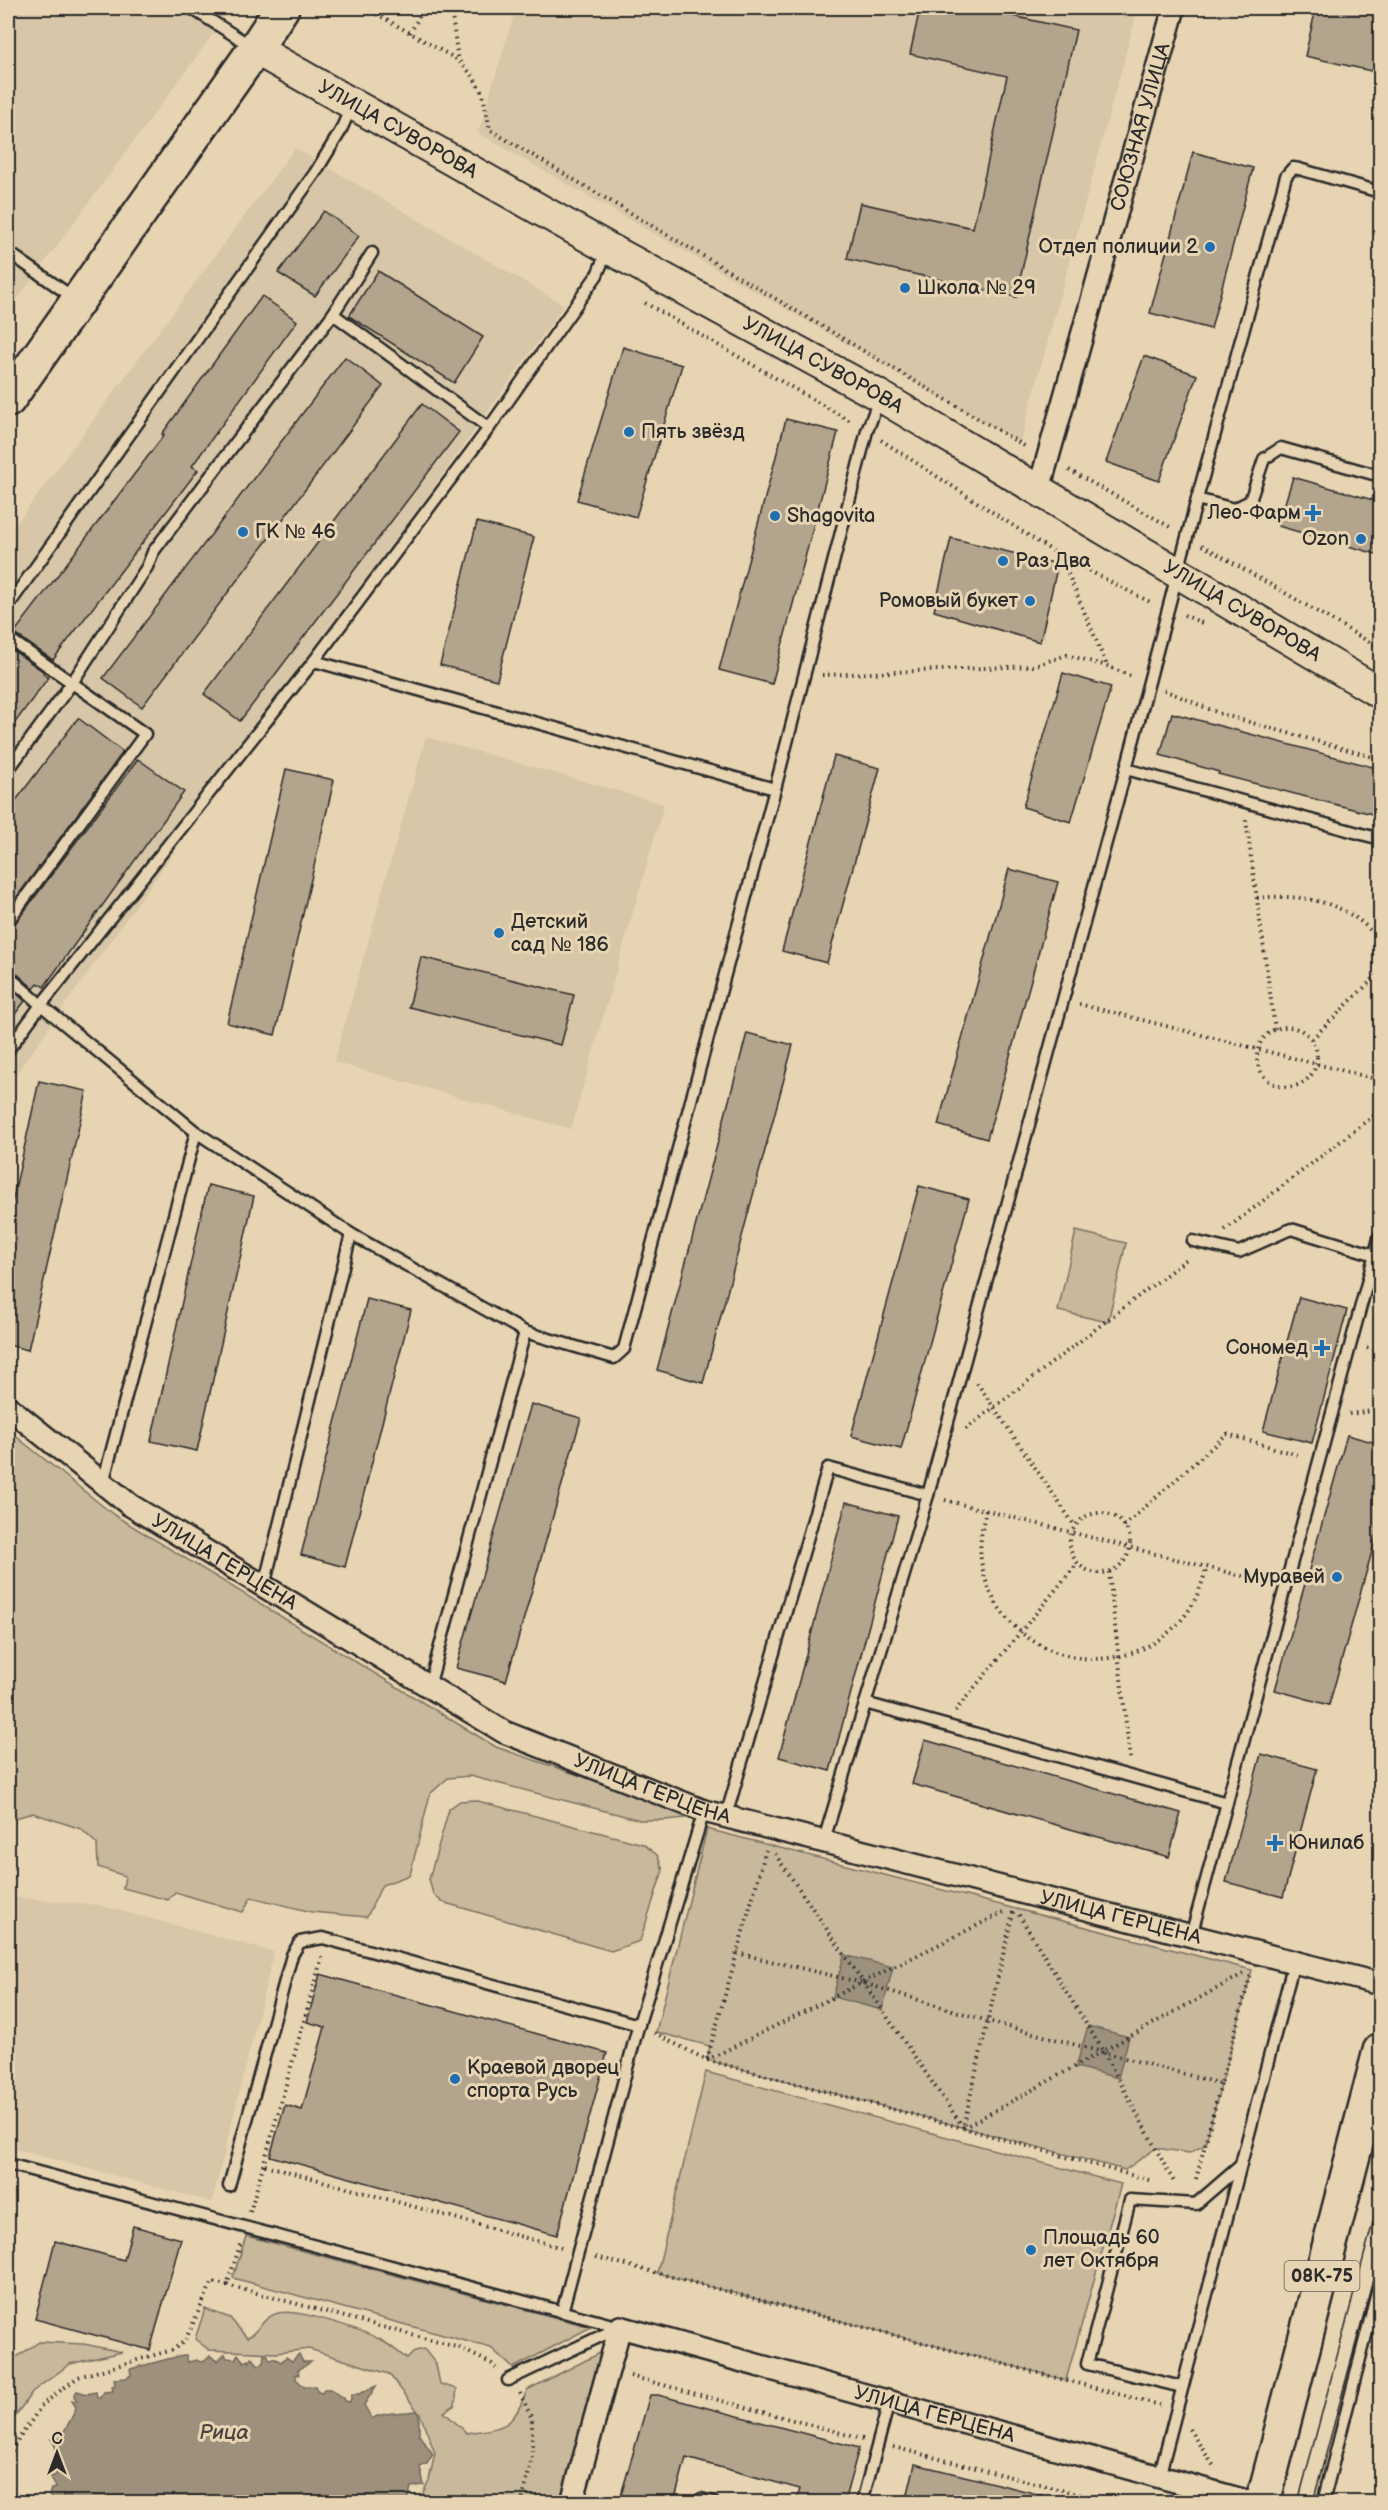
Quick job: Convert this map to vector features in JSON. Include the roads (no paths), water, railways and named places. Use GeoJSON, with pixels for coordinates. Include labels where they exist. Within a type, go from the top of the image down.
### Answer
{"type":"FeatureCollection","features":[{"type":"Feature","properties":{"kind":"main road"},"geometry":{"type":"LineString","coordinates":[[8,400],[79,302],[282,8]]}},
{"type":"Feature","properties":{"kind":"main road","name":"УЛИЦА СУВОРОВА"},"geometry":{"type":"LineString","coordinates":[[255,49],[608,248],[880,396],[1380,693]]}},
{"type":"Feature","properties":{"kind":"main road","name":"08К-75"},"geometry":{"type":"LineString","coordinates":[[1263,2502],[1380,2050]]}},
{"type":"Feature","properties":{"kind":"street","name":"СОЮЗНАЯ УЛИЦА"},"geometry":{"type":"LineString","coordinates":[[1039,489],[1174,8]]}},
{"type":"Feature","properties":{"kind":"street","name":"УЛИЦА ГЕРЦЕНА"},"geometry":{"type":"LineString","coordinates":[[8,1407],[130,1504],[504,1732],[704,1811],[1380,1984]]}},
{"type":"Feature","properties":{"kind":"street","name":"УЛИЦА ГЕРЦЕНА"},"geometry":{"type":"LineString","coordinates":[[620,2327],[1250,2502]]}},
{"type":"Feature","properties":{"kind":"street"},"geometry":{"type":"LineString","coordinates":[[572,2502],[620,2327]]}},
{"type":"Feature","properties":{"kind":"lane"},"geometry":{"type":"LineString","coordinates":[[191,8],[255,49]]}},
{"type":"Feature","properties":{"kind":"lane"},"geometry":{"type":"LineString","coordinates":[[8,606],[315,174],[340,132],[352,105]]}},
{"type":"Feature","properties":{"kind":"lane"},"geometry":{"type":"LineString","coordinates":[[824,1840],[928,1496],[1064,1000],[1197,499],[1288,171],[1293,168],[1299,169],[1380,192]]}},
{"type":"Feature","properties":{"kind":"lane"},"geometry":{"type":"LineString","coordinates":[[8,1050],[41,1005],[314,661],[489,429],[597,275],[608,248]]}},
{"type":"Feature","properties":{"kind":"lane"},"geometry":{"type":"LineString","coordinates":[[8,252],[79,302]]}},
{"type":"Feature","properties":{"kind":"lane"},"geometry":{"type":"LineString","coordinates":[[8,770],[72,683],[147,567],[153,552],[333,314],[372,253]]}},
{"type":"Feature","properties":{"kind":"lane"},"geometry":{"type":"LineString","coordinates":[[333,314],[489,429]]}},
{"type":"Feature","properties":{"kind":"lane"},"geometry":{"type":"LineString","coordinates":[[8,976],[196,1132],[351,1234],[525,1332],[614,1358],[624,1349],[775,789],[867,431],[880,396]]}},
{"type":"Feature","properties":{"kind":"lane"},"geometry":{"type":"LineString","coordinates":[[1197,499],[1234,509],[1250,501],[1264,459],[1281,448],[1380,476]]}},
{"type":"Feature","properties":{"kind":"lane"},"geometry":{"type":"LineString","coordinates":[[8,638],[145,734],[8,921]]}},
{"type":"Feature","properties":{"kind":"lane"},"geometry":{"type":"LineString","coordinates":[[314,661],[775,789]]}},
{"type":"Feature","properties":{"kind":"lane"},"geometry":{"type":"LineString","coordinates":[[1126,769],[1380,839]]}},
{"type":"Feature","properties":{"kind":"lane"},"geometry":{"type":"LineString","coordinates":[[103,1483],[196,1132]]}},
{"type":"Feature","properties":{"kind":"lane"},"geometry":{"type":"LineString","coordinates":[[1193,1241],[1239,1252],[1291,1229],[1375,1255]]}},
{"type":"Feature","properties":{"kind":"lane"},"geometry":{"type":"LineString","coordinates":[[264,1586],[351,1234]]}},
{"type":"Feature","properties":{"kind":"lane"},"geometry":{"type":"LineString","coordinates":[[1191,1936],[1380,1235]]}},
{"type":"Feature","properties":{"kind":"lane"},"geometry":{"type":"LineString","coordinates":[[429,1687],[525,1332]]}},
{"type":"Feature","properties":{"kind":"lane"},"geometry":{"type":"LineString","coordinates":[[726,1816],[828,1468],[928,1496]]}},
{"type":"Feature","properties":{"kind":"lane"},"geometry":{"type":"LineString","coordinates":[[866,1703],[1227,1803]]}},
{"type":"Feature","properties":{"kind":"lane"},"geometry":{"type":"LineString","coordinates":[[562,2312],[639,2025],[704,1811]]}},
{"type":"Feature","properties":{"kind":"lane"},"geometry":{"type":"LineString","coordinates":[[229,2186],[292,1955],[300,1942],[323,1938],[639,2025]]}},
{"type":"Feature","properties":{"kind":"lane"},"geometry":{"type":"LineString","coordinates":[[1158,2477],[1294,1962]]}},
{"type":"Feature","properties":{"kind":"lane"},"geometry":{"type":"LineString","coordinates":[[8,2164],[620,2327]]}},
{"type":"Feature","properties":{"kind":"lane"},"geometry":{"type":"LineString","coordinates":[[1182,2387],[1087,2364],[1095,2331],[1130,2200],[1196,2204],[1240,2166]]}},
{"type":"Feature","properties":{"kind":"lane"},"geometry":{"type":"LineString","coordinates":[[1323,2502],[1380,2281]]}},
{"type":"Feature","properties":{"kind":"lane"},"geometry":{"type":"LineString","coordinates":[[508,2380],[620,2327]]}},
{"type":"Feature","properties":{"kind":"lane"},"geometry":{"type":"LineString","coordinates":[[862,2502],[889,2402]]}},
{"type":"Feature","properties":{"kind":"lane"},"geometry":{"type":"LineString","coordinates":[[700,2502],[700,2499],[713,2502]]}},
{"type":"Feature","properties":{"kind":"water"},"geometry":{"type":"Polygon","coordinates":[[[844,1955],[893,1967],[882,2010],[833,1997],[844,1955]]]}},
{"type":"Feature","properties":{"kind":"water"},"geometry":{"type":"Polygon","coordinates":[[[1088,2026],[1129,2037],[1118,2078],[1076,2067],[1088,2026]]]}},
{"type":"Feature","properties":{"kind":"water","name":"Рица"},"geometry":{"type":"Polygon","coordinates":[[[225,2354],[227,2358],[235,2359],[238,2354],[244,2362],[248,2360],[250,2362],[251,2357],[259,2365],[263,2363],[264,2354],[267,2354],[270,2360],[274,2358],[281,2362],[286,2357],[292,2361],[299,2354],[303,2362],[311,2362],[298,2370],[299,2375],[296,2374],[296,2379],[304,2387],[315,2386],[318,2392],[322,2393],[324,2389],[330,2389],[345,2401],[350,2402],[352,2394],[359,2394],[376,2386],[364,2405],[372,2419],[386,2414],[416,2411],[419,2415],[419,2435],[433,2454],[427,2464],[420,2467],[424,2485],[411,2487],[408,2499],[411,2502],[53,2502],[49,2495],[51,2489],[56,2488],[51,2477],[56,2475],[57,2461],[55,2446],[51,2439],[61,2438],[75,2411],[76,2407],[72,2401],[77,2401],[74,2396],[77,2391],[87,2394],[96,2392],[97,2397],[100,2398],[104,2392],[113,2391],[114,2379],[131,2375],[130,2369],[183,2355],[186,2355],[188,2362],[205,2361],[210,2356],[218,2361],[225,2354]]]}},
{"type":"Feature","properties":{"kind":"tram line"},"geometry":{"type":"LineString","coordinates":[[1298,2502],[1380,2196]]}},
{"type":"Feature","properties":{"kind":"tram line"},"geometry":{"type":"LineString","coordinates":[[1313,2502],[1380,2254]]}},
{"type":"Feature","properties":{"kind":"place","name":"Отдел полиции 2"},"geometry":{"type":"Point","coordinates":[1210,247]}},
{"type":"Feature","properties":{"kind":"place","name":"Школа № 29"},"geometry":{"type":"Point","coordinates":[905,288]}},
{"type":"Feature","properties":{"kind":"place","name":"Пять звёзд"},"geometry":{"type":"Point","coordinates":[629,432]}},
{"type":"Feature","properties":{"kind":"place","name":"Лео-Фарм"},"geometry":{"type":"Point","coordinates":[1313,513]}},
{"type":"Feature","properties":{"kind":"place","name":"Shagovita"},"geometry":{"type":"Point","coordinates":[775,516]}},
{"type":"Feature","properties":{"kind":"place","name":"ГК № 46"},"geometry":{"type":"Point","coordinates":[243,532]}},
{"type":"Feature","properties":{"kind":"place","name":"Ozon"},"geometry":{"type":"Point","coordinates":[1361,539]}},
{"type":"Feature","properties":{"kind":"place","name":"Раз Два"},"geometry":{"type":"Point","coordinates":[1003,561]}},
{"type":"Feature","properties":{"kind":"place","name":"Ромовый букет"},"geometry":{"type":"Point","coordinates":[1030,601]}},
{"type":"Feature","properties":{"kind":"place","name":"Детский сад № 186"},"geometry":{"type":"Point","coordinates":[499,933]}},
{"type":"Feature","properties":{"kind":"place","name":"Сономед"},"geometry":{"type":"Point","coordinates":[1322,1348]}},
{"type":"Feature","properties":{"kind":"place","name":"Муравей"},"geometry":{"type":"Point","coordinates":[1337,1577]}},
{"type":"Feature","properties":{"kind":"place","name":"Юнилаб"},"geometry":{"type":"Point","coordinates":[1275,1843]}},
{"type":"Feature","properties":{"kind":"place","name":"Краевой дворец спорта Русь"},"geometry":{"type":"Point","coordinates":[455,2079]}},
{"type":"Feature","properties":{"kind":"place","name":"Площадь 60 лет Октября"},"geometry":{"type":"Point","coordinates":[1031,2250]}}]}
